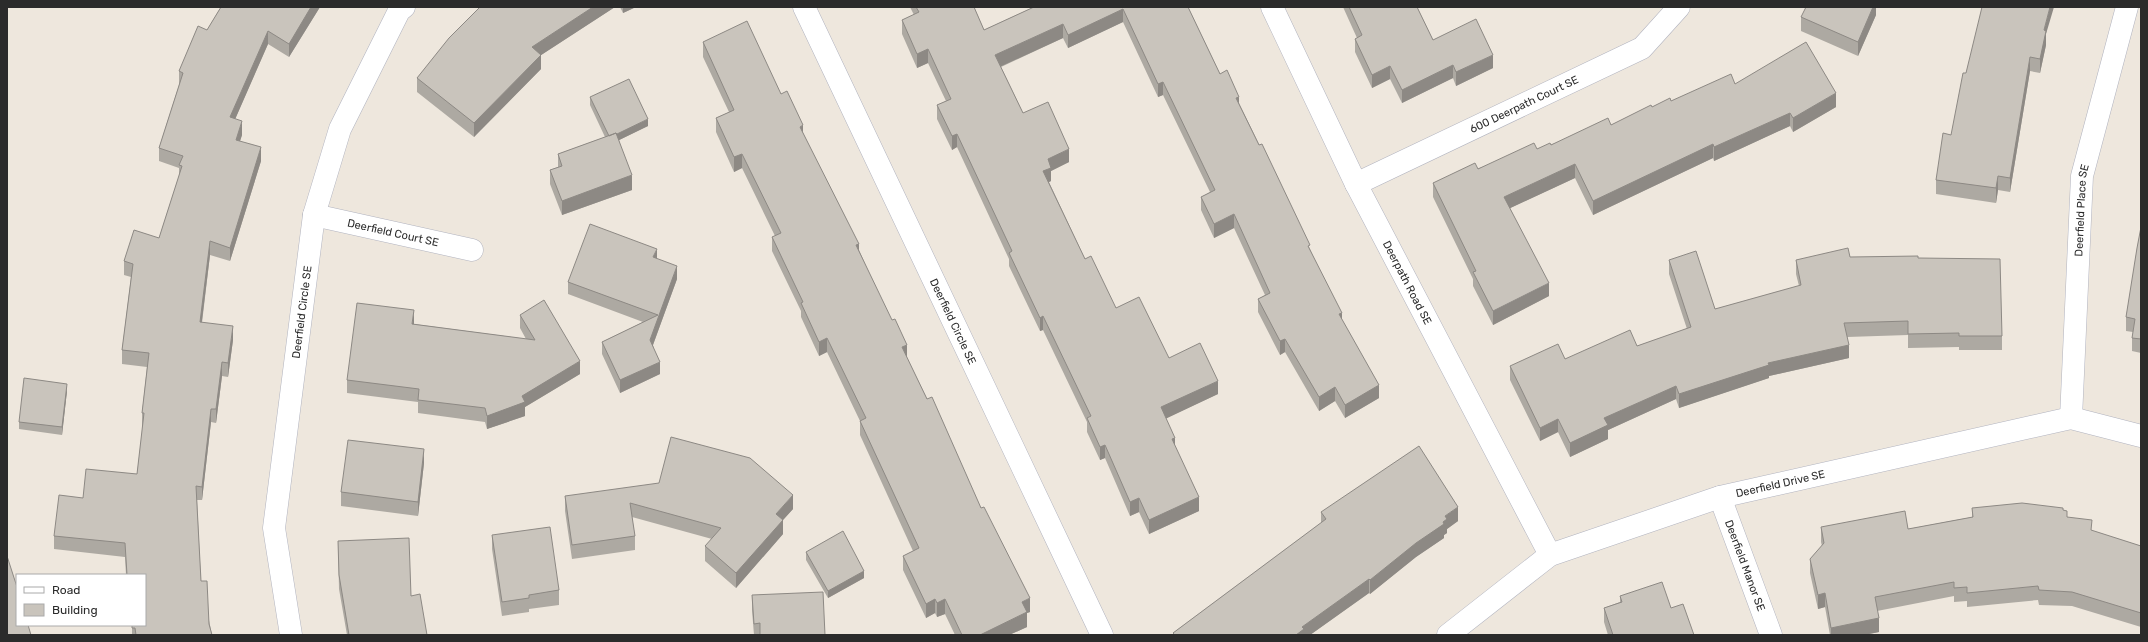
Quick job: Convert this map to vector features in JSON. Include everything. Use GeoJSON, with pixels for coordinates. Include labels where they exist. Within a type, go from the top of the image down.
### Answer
{"type":"FeatureCollection","features":[{"type":"Feature","properties":{"kind":"street","name":"Deerfield Circle SE"},"geometry":{"type":"LineString","coordinates":[[291,635],[274,528],[314,215],[340,129],[399,11],[404,7]]}},
{"type":"Feature","properties":{"kind":"street","name":"Deerfield Circle SE"},"geometry":{"type":"LineString","coordinates":[[804,7],[1102,635]]}},
{"type":"Feature","properties":{"kind":"street","name":"Deerpath Road SE"},"geometry":{"type":"LineString","coordinates":[[1272,7],[1356,184],[1550,555]]}},
{"type":"Feature","properties":{"kind":"street","name":"600 Deerpath Court SE"},"geometry":{"type":"LineString","coordinates":[[1356,184],[1642,48],[1679,7]]}},
{"type":"Feature","properties":{"kind":"street","name":"Deerfield Place SE"},"geometry":{"type":"LineString","coordinates":[[2071,418],[2082,176],[2127,7]]}},
{"type":"Feature","properties":{"kind":"street","name":"Deerfield Court SE"},"geometry":{"type":"LineString","coordinates":[[314,215],[472,250]]}},
{"type":"Feature","properties":{"kind":"street","name":"Deerfield Drive SE"},"geometry":{"type":"LineString","coordinates":[[1448,635],[1550,555],[1720,497],[2071,418],[2141,436]]}},
{"type":"Feature","properties":{"kind":"street","name":"Deerfield Manor SE"},"geometry":{"type":"LineString","coordinates":[[1720,497],[1771,635]]}},
{"type":"Feature","properties":{"kind":"building"},"geometry":{"type":"Polygon","coordinates":[[[221,7],[311,7],[289,44],[268,31],[230,117],[242,121],[236,140],[261,147],[230,248],[210,241],[200,322],[233,326],[228,363],[222,362],[216,409],[211,409],[202,487],[196,486],[201,581],[207,581],[209,624],[212,635],[136,635],[135,628],[132,628],[132,626],[146,626],[146,574],[127,574],[125,543],[54,536],[59,495],[83,498],[86,469],[137,474],[149,353],[122,350],[133,264],[124,261],[134,230],[159,238],[182,166],[179,165],[183,156],[159,148],[183,73],[179,71],[198,26],[207,30],[221,7]]]}},
{"type":"Feature","properties":{"kind":"building"},"geometry":{"type":"Polygon","coordinates":[[[480,7],[593,7],[532,47],[541,55],[474,123],[417,78],[449,38],[480,7]]]}},
{"type":"Feature","properties":{"kind":"building"},"geometry":{"type":"Polygon","coordinates":[[[916,7],[974,7],[984,30],[1034,7],[1188,7],[1220,74],[1227,70],[1239,97],[1236,98],[1259,145],[1262,144],[1310,245],[1308,246],[1342,313],[1339,314],[1379,385],[1345,405],[1335,387],[1319,397],[1285,339],[1280,341],[1258,299],[1270,293],[1234,214],[1214,224],[1201,197],[1215,190],[1163,82],[1158,84],[1123,9],[1068,35],[1063,24],[995,55],[1023,113],[1048,102],[1069,149],[1048,159],[1051,168],[1043,171],[1085,259],[1091,256],[1116,308],[1139,297],[1169,358],[1200,343],[1218,381],[1161,407],[1175,438],[1172,439],[1199,497],[1149,520],[1139,498],[1130,502],[1105,445],[1100,447],[1087,418],[1091,416],[1043,316],[1040,318],[1009,253],[1012,251],[957,134],[952,136],[937,105],[951,99],[928,49],[917,54],[902,20],[919,12],[916,7]]]}},
{"type":"Feature","properties":{"kind":"building"},"geometry":{"type":"Polygon","coordinates":[[[1349,7],[1417,7],[1433,40],[1476,19],[1493,55],[1456,72],[1453,65],[1402,90],[1390,66],[1372,75],[1355,39],[1362,35],[1349,7]]]}},
{"type":"Feature","properties":{"kind":"building"},"geometry":{"type":"Polygon","coordinates":[[[1806,7],[1873,7],[1858,42],[1801,17],[1806,7]]]}},
{"type":"Feature","properties":{"kind":"building"},"geometry":{"type":"Polygon","coordinates":[[[1982,7],[2050,7],[2044,30],[2046,31],[2040,59],[2030,57],[2010,178],[1998,176],[1996,188],[1936,180],[1943,133],[1951,135],[1963,73],[1966,73],[1982,7]]]}},
{"type":"Feature","properties":{"kind":"building"},"geometry":{"type":"Polygon","coordinates":[[[747,21],[781,94],[787,91],[803,125],[800,127],[859,244],[856,245],[892,320],[895,319],[907,345],[902,347],[927,399],[932,397],[981,508],[984,507],[1030,598],[1022,602],[1027,612],[980,635],[962,635],[945,599],[937,603],[935,599],[926,604],[903,556],[919,548],[860,421],[866,418],[827,338],[819,342],[801,303],[803,302],[772,237],[781,233],[742,154],[734,157],[716,118],[734,110],[703,42],[747,21]]]}},
{"type":"Feature","properties":{"kind":"building"},"geometry":{"type":"Polygon","coordinates":[[[1806,42],[1836,93],[1793,118],[1790,113],[1714,147],[1713,144],[1593,201],[1575,164],[1504,197],[1549,283],[1493,311],[1473,272],[1476,271],[1433,183],[1475,163],[1478,169],[1534,143],[1537,149],[1550,143],[1551,145],[1608,118],[1611,125],[1651,105],[1652,107],[1670,98],[1671,101],[1731,74],[1735,84],[1806,42]]]}},
{"type":"Feature","properties":{"kind":"building"},"geometry":{"type":"Polygon","coordinates":[[[629,79],[648,119],[617,134],[616,133],[609,136],[590,97],[629,79]]]}},
{"type":"Feature","properties":{"kind":"building"},"geometry":{"type":"Polygon","coordinates":[[[616,133],[632,175],[562,201],[550,170],[562,166],[558,154],[616,133]]]}},
{"type":"Feature","properties":{"kind":"building"},"geometry":{"type":"Polygon","coordinates":[[[590,224],[657,249],[653,257],[677,266],[650,340],[660,362],[620,380],[602,342],[658,315],[568,282],[590,224]]]}},
{"type":"Feature","properties":{"kind":"building"},"geometry":{"type":"Polygon","coordinates":[[[2141,227],[2141,339],[2132,338],[2135,319],[2126,317],[2141,227]]]}},
{"type":"Feature","properties":{"kind":"building"},"geometry":{"type":"Polygon","coordinates":[[[1848,248],[1850,257],[1918,256],[1918,258],[2000,259],[2002,336],[1959,336],[1959,333],[1908,334],[1908,321],[1844,323],[1849,345],[1768,363],[1769,365],[1679,394],[1676,386],[1604,418],[1608,425],[1570,443],[1558,419],[1540,428],[1510,366],[1558,344],[1565,359],[1630,330],[1637,346],[1691,327],[1669,260],[1696,251],[1715,309],[1801,285],[1796,260],[1848,248]]]}},
{"type":"Feature","properties":{"kind":"building"},"geometry":{"type":"Polygon","coordinates":[[[544,300],[580,361],[522,396],[525,402],[487,416],[485,408],[418,400],[419,389],[347,380],[357,303],[414,310],[412,324],[535,340],[520,315],[544,300]]]}},
{"type":"Feature","properties":{"kind":"building"},"geometry":{"type":"Polygon","coordinates":[[[24,378],[67,384],[62,427],[19,422],[24,378]]]}},
{"type":"Feature","properties":{"kind":"building"},"geometry":{"type":"Polygon","coordinates":[[[671,437],[750,458],[793,495],[776,514],[783,520],[736,573],[705,546],[721,528],[630,503],[635,536],[572,545],[565,496],[659,483],[671,437]]]}},
{"type":"Feature","properties":{"kind":"building"},"geometry":{"type":"Polygon","coordinates":[[[348,440],[424,449],[418,502],[341,492],[348,440]]]}},
{"type":"Feature","properties":{"kind":"building"},"geometry":{"type":"Polygon","coordinates":[[[1419,446],[1458,507],[1445,516],[1447,519],[1443,522],[1444,524],[1416,543],[1370,580],[1369,579],[1302,627],[1304,629],[1296,635],[1175,635],[1173,633],[1326,519],[1321,512],[1419,446]]]}},
{"type":"Feature","properties":{"kind":"building"},"geometry":{"type":"Polygon","coordinates":[[[2022,503],[2063,508],[2063,510],[2067,511],[2067,517],[2092,520],[2091,530],[2141,546],[2141,613],[2072,592],[2039,590],[2038,586],[1967,593],[1967,587],[1954,588],[1954,582],[1875,597],[1879,618],[1831,628],[1825,593],[1818,595],[1810,559],[1824,543],[1821,527],[1905,511],[1908,529],[1973,517],[1972,508],[2022,503]]]}},
{"type":"Feature","properties":{"kind":"building"},"geometry":{"type":"Polygon","coordinates":[[[550,527],[559,590],[529,595],[529,598],[502,602],[492,535],[550,527]]]}},
{"type":"Feature","properties":{"kind":"building"},"geometry":{"type":"Polygon","coordinates":[[[843,531],[864,571],[828,591],[806,552],[843,531]]]}},
{"type":"Feature","properties":{"kind":"building"},"geometry":{"type":"Polygon","coordinates":[[[409,538],[411,596],[420,594],[427,635],[349,635],[339,575],[338,541],[409,538]]]}},
{"type":"Feature","properties":{"kind":"building"},"geometry":{"type":"Polygon","coordinates":[[[7,556],[16,584],[16,626],[28,626],[31,635],[7,635],[7,556]]]}},
{"type":"Feature","properties":{"kind":"building"},"geometry":{"type":"Polygon","coordinates":[[[1662,582],[1671,608],[1683,604],[1694,635],[1613,635],[1604,608],[1622,602],[1620,596],[1662,582]]]}},
{"type":"Feature","properties":{"kind":"building"},"geometry":{"type":"Polygon","coordinates":[[[823,592],[825,635],[760,635],[760,623],[754,624],[752,595],[823,592]]]}}]}
